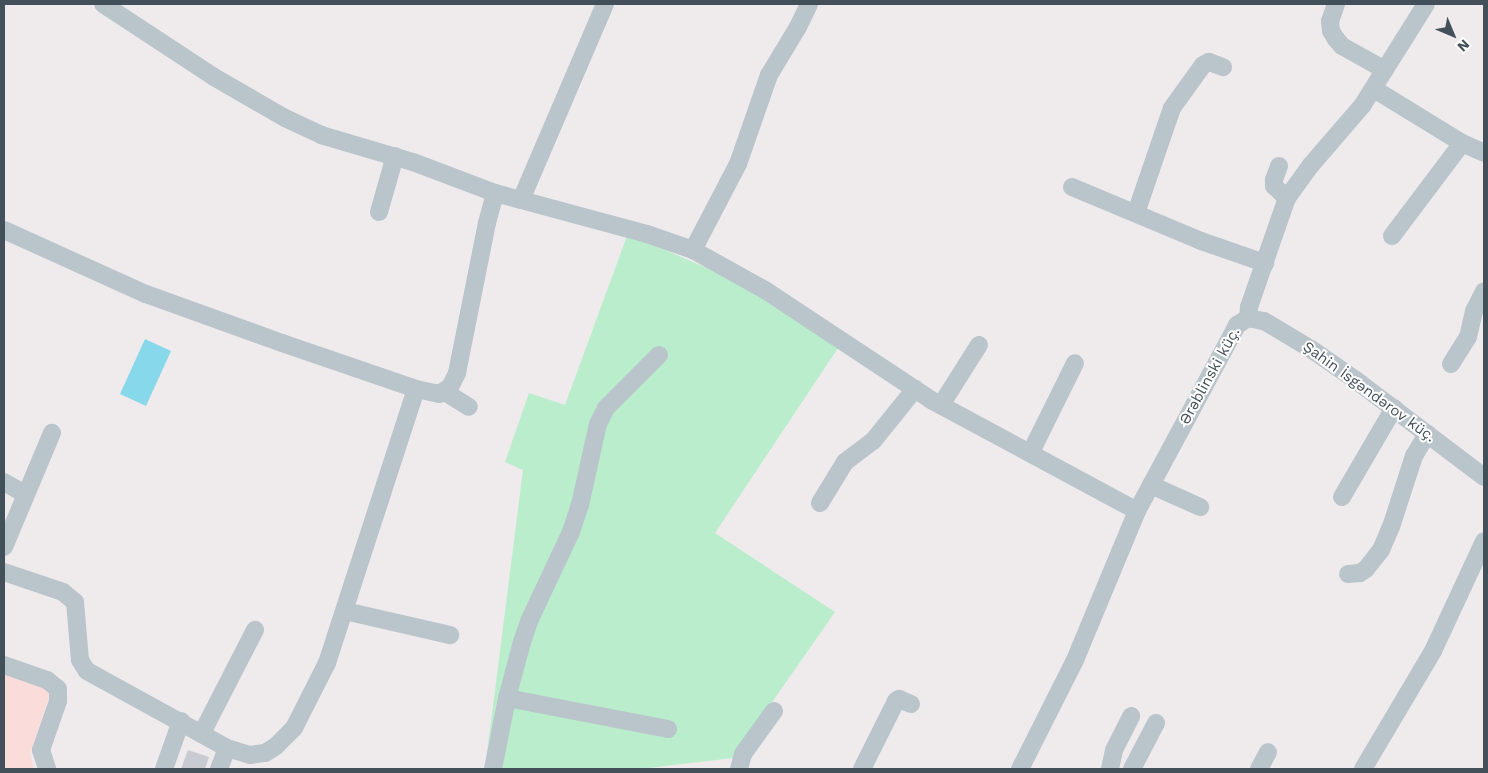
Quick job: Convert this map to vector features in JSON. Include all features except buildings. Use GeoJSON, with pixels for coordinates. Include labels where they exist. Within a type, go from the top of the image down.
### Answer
{"type":"FeatureCollection","features":[{"type":"Feature","properties":{"kind":"street"},"geometry":{"type":"LineString","coordinates":[[103,4],[128,11],[214,77],[285,118],[321,135],[395,156],[495,193],[647,234],[693,250],[752,281],[941,405],[1137,511]]}},
{"type":"Feature","properties":{"kind":"street"},"geometry":{"type":"LineString","coordinates":[[521,200],[605,4]]}},
{"type":"Feature","properties":{"kind":"street"},"geometry":{"type":"LineString","coordinates":[[693,250],[738,164],[769,74],[798,27],[809,4]]}},
{"type":"Feature","properties":{"kind":"street"},"geometry":{"type":"LineString","coordinates":[[1336,4],[1330,21],[1331,31],[1336,39],[1342,46],[1385,70]]}},
{"type":"Feature","properties":{"kind":"street","name":"Ərəblinski küç."},"geometry":{"type":"LineString","coordinates":[[1020,769],[1072,667],[1137,511],[1237,325],[1248,318],[1249,307],[1287,198],[1311,165],[1347,125],[1374,89],[1426,4]]}},
{"type":"Feature","properties":{"kind":"street"},"geometry":{"type":"LineString","coordinates":[[1136,213],[1172,108],[1203,65],[1210,62],[1223,67]]}},
{"type":"Feature","properties":{"kind":"street"},"geometry":{"type":"LineString","coordinates":[[1374,89],[1462,143],[1484,153]]}},
{"type":"Feature","properties":{"kind":"street"},"geometry":{"type":"LineString","coordinates":[[1392,236],[1462,143]]}},
{"type":"Feature","properties":{"kind":"street"},"geometry":{"type":"LineString","coordinates":[[380,212],[395,156]]}},
{"type":"Feature","properties":{"kind":"street"},"geometry":{"type":"LineString","coordinates":[[1279,166],[1274,186],[1287,198]]}},
{"type":"Feature","properties":{"kind":"street"},"geometry":{"type":"LineString","coordinates":[[1072,187],[1201,241],[1265,262]]}},
{"type":"Feature","properties":{"kind":"street"},"geometry":{"type":"LineString","coordinates":[[445,392],[454,381],[457,372],[487,223],[495,193]]}},
{"type":"Feature","properties":{"kind":"street"},"geometry":{"type":"LineString","coordinates":[[4,230],[146,294],[416,389],[432,394],[445,392],[469,407]]}},
{"type":"Feature","properties":{"kind":"street"},"geometry":{"type":"LineString","coordinates":[[1451,364],[1468,337],[1474,311],[1484,291]]}},
{"type":"Feature","properties":{"kind":"street","name":"Şahin İsgəndərov küç."},"geometry":{"type":"LineString","coordinates":[[1248,318],[1264,321],[1311,349],[1394,408],[1484,477]]}},
{"type":"Feature","properties":{"kind":"street"},"geometry":{"type":"LineString","coordinates":[[941,405],[978,345]]}},
{"type":"Feature","properties":{"kind":"street"},"geometry":{"type":"LineString","coordinates":[[493,769],[507,698],[530,619],[571,532],[580,505],[598,424],[606,408],[659,355]]}},
{"type":"Feature","properties":{"kind":"street"},"geometry":{"type":"LineString","coordinates":[[1031,452],[1075,364]]}},
{"type":"Feature","properties":{"kind":"street"},"geometry":{"type":"LineString","coordinates":[[4,572],[70,596],[75,602],[77,609],[80,660],[82,666],[97,678],[181,721],[227,748],[258,756],[276,746],[287,736],[300,719],[320,679],[345,611],[416,389]]}},
{"type":"Feature","properties":{"kind":"street"},"geometry":{"type":"LineString","coordinates":[[820,504],[845,462],[873,441],[914,389]]}},
{"type":"Feature","properties":{"kind":"street"},"geometry":{"type":"LineString","coordinates":[[1342,497],[1394,408]]}},
{"type":"Feature","properties":{"kind":"street"},"geometry":{"type":"LineString","coordinates":[[4,547],[52,434]]}},
{"type":"Feature","properties":{"kind":"street"},"geometry":{"type":"LineString","coordinates":[[1348,574],[1360,573],[1366,569],[1381,550],[1391,527],[1414,456],[1427,434]]}},
{"type":"Feature","properties":{"kind":"street"},"geometry":{"type":"LineString","coordinates":[[4,482],[25,494]]}},
{"type":"Feature","properties":{"kind":"street"},"geometry":{"type":"LineString","coordinates":[[1151,485],[1200,507]]}},
{"type":"Feature","properties":{"kind":"street"},"geometry":{"type":"LineString","coordinates":[[1363,769],[1433,651],[1484,541]]}},
{"type":"Feature","properties":{"kind":"street"},"geometry":{"type":"LineString","coordinates":[[345,611],[450,635]]}},
{"type":"Feature","properties":{"kind":"street"},"geometry":{"type":"LineString","coordinates":[[202,733],[255,630]]}},
{"type":"Feature","properties":{"kind":"street"},"geometry":{"type":"LineString","coordinates":[[4,665],[47,680],[58,688],[58,701],[41,750],[47,769]]}},
{"type":"Feature","properties":{"kind":"street"},"geometry":{"type":"LineString","coordinates":[[507,698],[668,729]]}},
{"type":"Feature","properties":{"kind":"street"},"geometry":{"type":"LineString","coordinates":[[862,769],[896,700],[899,699],[911,704]]}},
{"type":"Feature","properties":{"kind":"street"},"geometry":{"type":"LineString","coordinates":[[739,769],[743,754],[774,710]]}},
{"type":"Feature","properties":{"kind":"street"},"geometry":{"type":"LineString","coordinates":[[1110,769],[1114,750],[1131,716]]}},
{"type":"Feature","properties":{"kind":"street"},"geometry":{"type":"LineString","coordinates":[[164,769],[181,721]]}},
{"type":"Feature","properties":{"kind":"street"},"geometry":{"type":"LineString","coordinates":[[1132,769],[1156,723]]}},
{"type":"Feature","properties":{"kind":"street"},"geometry":{"type":"LineString","coordinates":[[219,769],[227,748]]}},
{"type":"Feature","properties":{"kind":"street"},"geometry":{"type":"LineString","coordinates":[[1259,769],[1268,752]]}},
{"type":"Feature","properties":{"kind":"shaded area"},"geometry":{"type":"Polygon","coordinates":[[[4,670],[51,691],[30,754],[34,769],[4,769],[4,670]]]}},
{"type":"Feature","properties":{"kind":"green space"},"geometry":{"type":"Polygon","coordinates":[[[627,236],[663,249],[725,276],[764,298],[838,348],[715,533],[835,612],[733,758],[640,769],[485,769],[523,470],[505,462],[529,393],[565,405],[627,236]]]}},
{"type":"Feature","properties":{"kind":"water"},"geometry":{"type":"Polygon","coordinates":[[[145,339],[171,351],[146,406],[120,394],[145,339]]]}}]}
